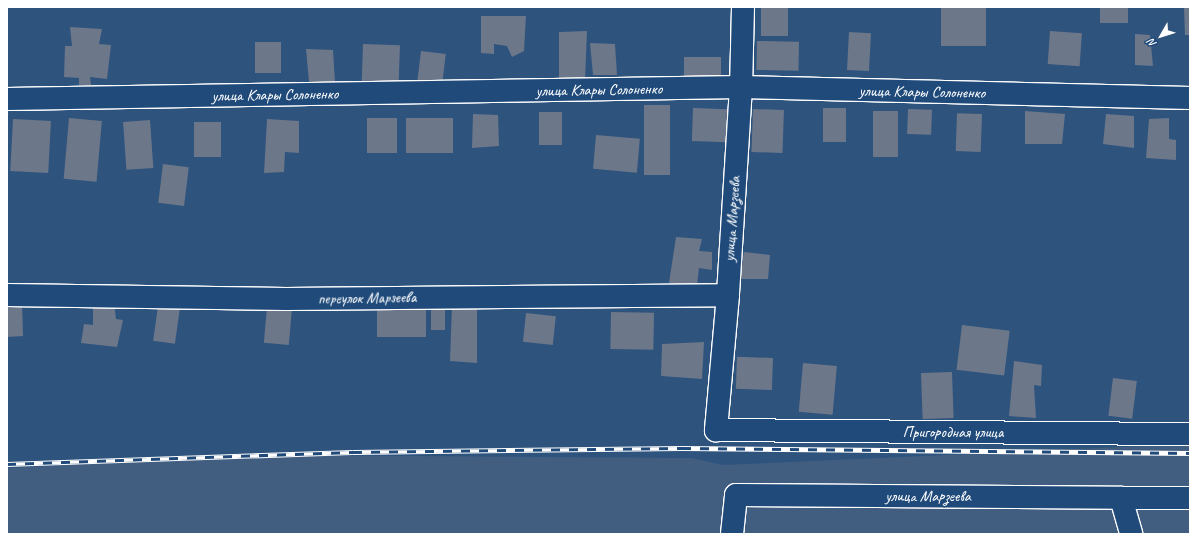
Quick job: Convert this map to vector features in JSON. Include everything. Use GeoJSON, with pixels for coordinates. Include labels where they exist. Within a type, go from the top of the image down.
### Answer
{"type":"FeatureCollection","features":[{"type":"Feature","properties":{"kind":"street","name":"улица Марзеева"},"geometry":{"type":"LineString","coordinates":[[716,430],[728,295],[741,88],[743,7]]}},
{"type":"Feature","properties":{"kind":"street","name":"улица Клары Солоненко"},"geometry":{"type":"LineString","coordinates":[[7,100],[741,88],[1190,98]]}},
{"type":"Feature","properties":{"kind":"street","name":"переулок Марзеева"},"geometry":{"type":"LineString","coordinates":[[7,295],[286,299],[728,295]]}},
{"type":"Feature","properties":{"kind":"street","name":"Пригородная улица"},"geometry":{"type":"LineString","coordinates":[[716,430],[1190,434]]}},
{"type":"Feature","properties":{"kind":"street","name":"улица Марзеева"},"geometry":{"type":"LineString","coordinates":[[732,534],[736,495],[1121,498]]}},
{"type":"Feature","properties":{"kind":"street"},"geometry":{"type":"LineString","coordinates":[[1131,534],[1121,498],[1190,498]]}},
{"type":"Feature","properties":{"kind":"shaded area"},"geometry":{"type":"Polygon","coordinates":[[[1190,444],[1190,534],[7,534],[7,468],[264,455],[692,458],[723,465],[1190,444]]]}},
{"type":"Feature","properties":{"kind":"building"},"geometry":{"type":"Polygon","coordinates":[[[761,7],[788,7],[788,36],[761,36],[761,7]]]}},
{"type":"Feature","properties":{"kind":"building"},"geometry":{"type":"Polygon","coordinates":[[[941,7],[986,7],[986,46],[941,46],[941,7]]]}},
{"type":"Feature","properties":{"kind":"building"},"geometry":{"type":"Polygon","coordinates":[[[1100,7],[1128,7],[1128,23],[1100,23],[1100,7]]]}},
{"type":"Feature","properties":{"kind":"building"},"geometry":{"type":"Polygon","coordinates":[[[1184,7],[1190,7],[1190,35],[1185,35],[1184,7]]]}},
{"type":"Feature","properties":{"kind":"building"},"geometry":{"type":"Polygon","coordinates":[[[481,16],[526,16],[524,51],[512,57],[507,46],[494,44],[494,54],[481,53],[481,16]]]}},
{"type":"Feature","properties":{"kind":"building"},"geometry":{"type":"Polygon","coordinates":[[[70,27],[102,29],[99,44],[111,45],[107,79],[90,77],[91,85],[79,85],[79,78],[64,77],[65,46],[72,46],[70,27]]]}},
{"type":"Feature","properties":{"kind":"building"},"geometry":{"type":"Polygon","coordinates":[[[587,31],[585,81],[559,78],[559,32],[587,31]]]}},
{"type":"Feature","properties":{"kind":"building"},"geometry":{"type":"Polygon","coordinates":[[[1050,31],[1082,33],[1080,66],[1048,64],[1050,31]]]}},
{"type":"Feature","properties":{"kind":"building"},"geometry":{"type":"Polygon","coordinates":[[[849,32],[871,33],[869,71],[847,70],[849,32]]]}},
{"type":"Feature","properties":{"kind":"building"},"geometry":{"type":"Polygon","coordinates":[[[1135,34],[1150,35],[1153,66],[1135,65],[1135,34]]]}},
{"type":"Feature","properties":{"kind":"building"},"geometry":{"type":"Polygon","coordinates":[[[757,41],[799,42],[798,71],[756,70],[757,41]]]}},
{"type":"Feature","properties":{"kind":"building"},"geometry":{"type":"Polygon","coordinates":[[[255,42],[281,42],[281,73],[255,73],[255,42]]]}},
{"type":"Feature","properties":{"kind":"building"},"geometry":{"type":"Polygon","coordinates":[[[590,43],[615,44],[617,75],[593,75],[590,43]]]}},
{"type":"Feature","properties":{"kind":"building"},"geometry":{"type":"Polygon","coordinates":[[[363,44],[400,45],[399,83],[362,82],[363,44]]]}},
{"type":"Feature","properties":{"kind":"building"},"geometry":{"type":"Polygon","coordinates":[[[306,49],[333,50],[335,82],[309,82],[306,49]]]}},
{"type":"Feature","properties":{"kind":"building"},"geometry":{"type":"Polygon","coordinates":[[[421,51],[446,54],[442,84],[417,81],[421,51]]]}},
{"type":"Feature","properties":{"kind":"building"},"geometry":{"type":"Polygon","coordinates":[[[684,57],[721,57],[721,76],[684,76],[684,57]]]}},
{"type":"Feature","properties":{"kind":"building"},"geometry":{"type":"Polygon","coordinates":[[[644,105],[670,105],[670,175],[644,175],[644,105]]]}},
{"type":"Feature","properties":{"kind":"building"},"geometry":{"type":"Polygon","coordinates":[[[693,108],[727,109],[726,142],[692,141],[693,108]]]}},
{"type":"Feature","properties":{"kind":"building"},"geometry":{"type":"Polygon","coordinates":[[[823,108],[846,108],[846,142],[823,142],[823,108]]]}},
{"type":"Feature","properties":{"kind":"building"},"geometry":{"type":"Polygon","coordinates":[[[753,109],[784,110],[782,153],[751,152],[753,109]]]}},
{"type":"Feature","properties":{"kind":"building"},"geometry":{"type":"Polygon","coordinates":[[[908,109],[932,110],[931,135],[907,134],[908,109]]]}},
{"type":"Feature","properties":{"kind":"building"},"geometry":{"type":"Polygon","coordinates":[[[873,111],[898,111],[898,157],[873,157],[873,111]]]}},
{"type":"Feature","properties":{"kind":"building"},"geometry":{"type":"Polygon","coordinates":[[[1025,111],[1065,114],[1062,144],[1025,144],[1025,111]]]}},
{"type":"Feature","properties":{"kind":"building"},"geometry":{"type":"Polygon","coordinates":[[[539,112],[562,112],[562,145],[539,145],[539,112]]]}},
{"type":"Feature","properties":{"kind":"building"},"geometry":{"type":"Polygon","coordinates":[[[957,113],[982,114],[981,152],[956,151],[957,113]]]}},
{"type":"Feature","properties":{"kind":"building"},"geometry":{"type":"Polygon","coordinates":[[[473,114],[498,115],[499,146],[472,148],[473,114]]]}},
{"type":"Feature","properties":{"kind":"building"},"geometry":{"type":"Polygon","coordinates":[[[1106,114],[1134,116],[1134,148],[1103,144],[1106,114]]]}},
{"type":"Feature","properties":{"kind":"building"},"geometry":{"type":"Polygon","coordinates":[[[69,118],[102,121],[97,182],[64,179],[69,118]]]}},
{"type":"Feature","properties":{"kind":"building"},"geometry":{"type":"Polygon","coordinates":[[[367,118],[397,118],[397,153],[367,153],[367,118]]]}},
{"type":"Feature","properties":{"kind":"building"},"geometry":{"type":"Polygon","coordinates":[[[406,118],[453,118],[453,153],[406,153],[406,118]]]}},
{"type":"Feature","properties":{"kind":"building"},"geometry":{"type":"Polygon","coordinates":[[[1169,118],[1169,139],[1176,140],[1176,160],[1146,158],[1149,119],[1169,118]]]}},
{"type":"Feature","properties":{"kind":"building"},"geometry":{"type":"Polygon","coordinates":[[[13,119],[51,121],[48,173],[10,171],[13,119]]]}},
{"type":"Feature","properties":{"kind":"building"},"geometry":{"type":"Polygon","coordinates":[[[267,119],[299,121],[299,153],[285,152],[284,172],[264,173],[267,119]]]}},
{"type":"Feature","properties":{"kind":"building"},"geometry":{"type":"Polygon","coordinates":[[[150,120],[153,168],[126,170],[123,122],[150,120]]]}},
{"type":"Feature","properties":{"kind":"building"},"geometry":{"type":"Polygon","coordinates":[[[194,122],[221,122],[221,157],[194,157],[194,122]]]}},
{"type":"Feature","properties":{"kind":"building"},"geometry":{"type":"Polygon","coordinates":[[[596,135],[640,139],[637,173],[593,169],[596,135]]]}},
{"type":"Feature","properties":{"kind":"building"},"geometry":{"type":"Polygon","coordinates":[[[163,164],[189,167],[184,206],[158,203],[163,164]]]}},
{"type":"Feature","properties":{"kind":"building"},"geometry":{"type":"Polygon","coordinates":[[[676,237],[702,239],[699,251],[712,252],[712,270],[699,268],[697,286],[669,283],[676,237]]]}},
{"type":"Feature","properties":{"kind":"building"},"geometry":{"type":"Polygon","coordinates":[[[744,252],[770,255],[768,279],[740,279],[744,252]]]}},
{"type":"Feature","properties":{"kind":"building"},"geometry":{"type":"Polygon","coordinates":[[[7,302],[22,304],[23,336],[7,337],[7,302]]]}},
{"type":"Feature","properties":{"kind":"building"},"geometry":{"type":"Polygon","coordinates":[[[114,303],[116,319],[123,320],[117,347],[81,343],[84,324],[93,325],[93,304],[114,303]]]}},
{"type":"Feature","properties":{"kind":"building"},"geometry":{"type":"Polygon","coordinates":[[[452,304],[477,309],[477,363],[450,361],[452,304]]]}},
{"type":"Feature","properties":{"kind":"building"},"geometry":{"type":"Polygon","coordinates":[[[158,306],[180,309],[175,344],[153,341],[158,306]]]}},
{"type":"Feature","properties":{"kind":"building"},"geometry":{"type":"Polygon","coordinates":[[[267,307],[292,309],[289,345],[264,343],[267,307]]]}},
{"type":"Feature","properties":{"kind":"building"},"geometry":{"type":"Polygon","coordinates":[[[431,307],[445,307],[445,330],[431,330],[431,307]]]}},
{"type":"Feature","properties":{"kind":"building"},"geometry":{"type":"Polygon","coordinates":[[[377,310],[426,310],[426,337],[377,337],[377,310]]]}},
{"type":"Feature","properties":{"kind":"building"},"geometry":{"type":"Polygon","coordinates":[[[611,312],[654,313],[653,350],[610,349],[611,312]]]}},
{"type":"Feature","properties":{"kind":"building"},"geometry":{"type":"Polygon","coordinates":[[[526,313],[556,316],[553,345],[523,342],[526,313]]]}},
{"type":"Feature","properties":{"kind":"building"},"geometry":{"type":"Polygon","coordinates":[[[962,325],[1010,331],[1004,376],[957,370],[962,325]]]}},
{"type":"Feature","properties":{"kind":"building"},"geometry":{"type":"Polygon","coordinates":[[[704,342],[702,379],[661,376],[662,344],[704,342]]]}},
{"type":"Feature","properties":{"kind":"building"},"geometry":{"type":"Polygon","coordinates":[[[737,357],[773,358],[772,390],[736,389],[737,357]]]}},
{"type":"Feature","properties":{"kind":"building"},"geometry":{"type":"Polygon","coordinates":[[[1014,361],[1042,365],[1041,386],[1034,385],[1036,418],[1009,416],[1014,361]]]}},
{"type":"Feature","properties":{"kind":"building"},"geometry":{"type":"Polygon","coordinates":[[[803,363],[837,366],[833,415],[799,412],[803,363]]]}},
{"type":"Feature","properties":{"kind":"building"},"geometry":{"type":"Polygon","coordinates":[[[952,372],[954,418],[923,419],[921,373],[952,372]]]}},
{"type":"Feature","properties":{"kind":"building"},"geometry":{"type":"Polygon","coordinates":[[[1113,378],[1137,381],[1132,419],[1108,416],[1113,378]]]}},
{"type":"Feature","properties":{"kind":"railway"},"geometry":{"type":"LineString","coordinates":[[7,464],[353,452],[682,448],[1190,453]]}}]}
